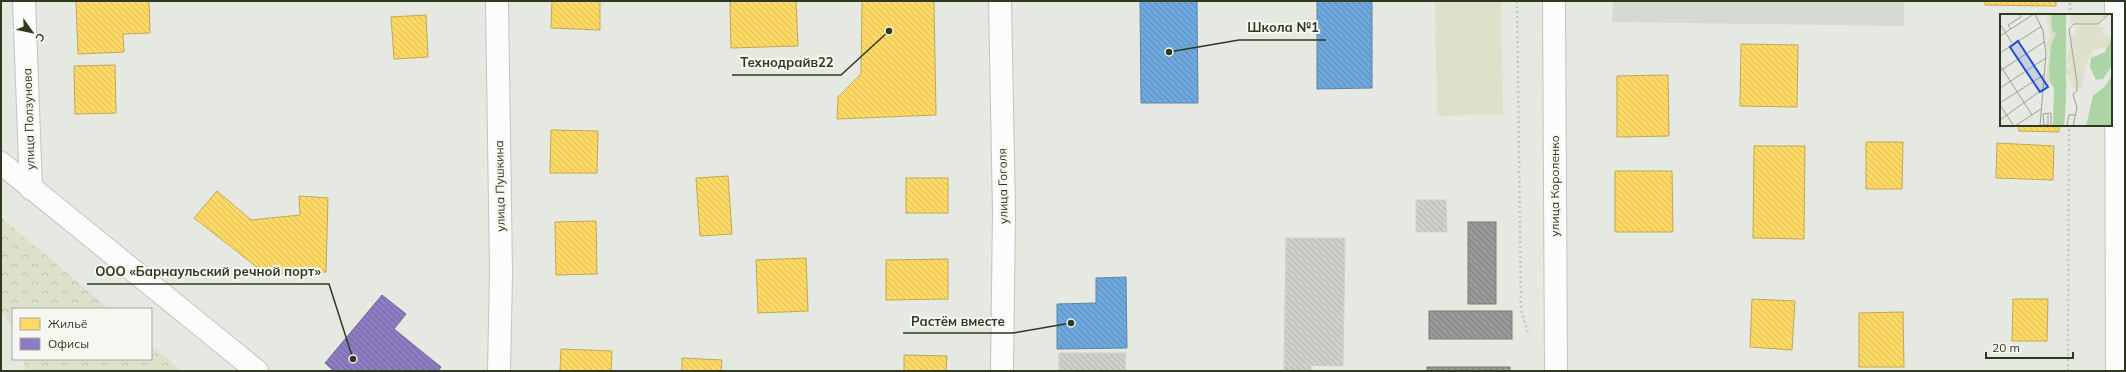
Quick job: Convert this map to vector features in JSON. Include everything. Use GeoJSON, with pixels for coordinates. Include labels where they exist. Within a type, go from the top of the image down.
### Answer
{"type":"FeatureCollection","features":[{"type":"Feature","properties":{"kind":"street","name":"улица Ползунова"},"geometry":{"type":"LineString","coordinates":[[24,1],[32,189]]}},
{"type":"Feature","properties":{"kind":"street","name":"улица Пушкина"},"geometry":{"type":"LineString","coordinates":[[498,1],[501,273],[499,371]]}},
{"type":"Feature","properties":{"kind":"street","name":"улица Гоголя"},"geometry":{"type":"LineString","coordinates":[[1000,1],[1004,212],[1002,371]]}},
{"type":"Feature","properties":{"kind":"street","name":"улица Короленко"},"geometry":{"type":"LineString","coordinates":[[1554,1],[1556,371]]}},
{"type":"Feature","properties":{"kind":"street"},"geometry":{"type":"LineString","coordinates":[[2116,1],[2121,178],[2117,371]]}},
{"type":"Feature","properties":{"kind":"street"},"geometry":{"type":"LineString","coordinates":[[1,162],[32,189],[257,371]]}},
{"type":"Feature","properties":{"kind":"path"},"geometry":{"type":"LineString","coordinates":[[1517,1],[1521,309],[1529,334]]}},
{"type":"Feature","properties":{"kind":"path"},"geometry":{"type":"LineString","coordinates":[[2070,1],[2070,14]]}},
{"type":"Feature","properties":{"kind":"path"},"geometry":{"type":"LineString","coordinates":[[2068,371],[2069,126]]}},
{"type":"Feature","properties":{"kind":"shaded area"},"geometry":{"type":"Polygon","coordinates":[[[1613,1],[1904,1],[1904,26],[1612,22],[1613,1]]]}},
{"type":"Feature","properties":{"kind":"green space"},"geometry":{"type":"Polygon","coordinates":[[[1435,1],[1501,1],[1503,114],[1437,116],[1435,1]]]}},
{"type":"Feature","properties":{"kind":"green space"},"geometry":{"type":"Polygon","coordinates":[[[1,217],[108,308],[12,308],[12,325],[1,312],[1,217]]]}},
{"type":"Feature","properties":{"kind":"green space"},"geometry":{"type":"Polygon","coordinates":[[[152,346],[182,371],[25,371],[23,360],[152,360],[152,346]]]}},
{"type":"Feature","properties":{"kind":"building: Жильё"},"geometry":{"type":"Polygon","coordinates":[[[76,1],[149,1],[150,33],[123,34],[124,52],[78,54],[76,1]]]}},
{"type":"Feature","properties":{"kind":"building: Жильё"},"geometry":{"type":"Polygon","coordinates":[[[552,1],[600,1],[600,30],[551,28],[552,1]]]}},
{"type":"Feature","properties":{"kind":"building: Жильё"},"geometry":{"type":"Polygon","coordinates":[[[730,1],[796,1],[798,46],[731,48],[730,1]]]}},
{"type":"Feature","properties":{"kind":"building: Жильё"},"geometry":{"type":"Polygon","coordinates":[[[862,1],[934,1],[936,115],[837,119],[838,97],[861,74],[862,1]]]}},
{"type":"Feature","properties":{"kind":"building: Жильё"},"geometry":{"type":"Polygon","coordinates":[[[1985,1],[2056,1],[2056,6],[1985,5],[1985,1]]]}},
{"type":"Feature","properties":{"kind":"building: Жильё"},"geometry":{"type":"Polygon","coordinates":[[[426,15],[428,57],[394,59],[391,17],[426,15]]]}},
{"type":"Feature","properties":{"kind":"building: Жильё"},"geometry":{"type":"Polygon","coordinates":[[[1741,44],[1798,45],[1797,107],[1740,106],[1741,44]]]}},
{"type":"Feature","properties":{"kind":"building: Жильё"},"geometry":{"type":"Polygon","coordinates":[[[115,65],[116,113],[75,114],[74,66],[115,65]]]}},
{"type":"Feature","properties":{"kind":"building: Жильё"},"geometry":{"type":"Polygon","coordinates":[[[1668,75],[1669,136],[1617,137],[1617,76],[1668,75]]]}},
{"type":"Feature","properties":{"kind":"building: Жильё"},"geometry":{"type":"Polygon","coordinates":[[[2019,126],[2059,126],[2059,132],[2019,131],[2019,126]]]}},
{"type":"Feature","properties":{"kind":"building: Жильё"},"geometry":{"type":"Polygon","coordinates":[[[551,130],[598,131],[597,173],[550,173],[551,130]]]}},
{"type":"Feature","properties":{"kind":"building: Жильё"},"geometry":{"type":"Polygon","coordinates":[[[1866,142],[1903,142],[1902,189],[1866,189],[1866,142]]]}},
{"type":"Feature","properties":{"kind":"building: Жильё"},"geometry":{"type":"Polygon","coordinates":[[[1997,143],[2054,146],[2053,180],[1996,178],[1997,143]]]}},
{"type":"Feature","properties":{"kind":"building: Жильё"},"geometry":{"type":"Polygon","coordinates":[[[1754,146],[1805,146],[1804,239],[1753,238],[1754,146]]]}},
{"type":"Feature","properties":{"kind":"building: Жильё"},"geometry":{"type":"Polygon","coordinates":[[[1615,171],[1672,171],[1673,232],[1615,232],[1615,171]]]}},
{"type":"Feature","properties":{"kind":"building: Жильё"},"geometry":{"type":"Polygon","coordinates":[[[728,176],[732,234],[700,236],[696,178],[728,176]]]}},
{"type":"Feature","properties":{"kind":"building: Жильё"},"geometry":{"type":"Polygon","coordinates":[[[906,178],[948,178],[948,213],[906,213],[906,178]]]}},
{"type":"Feature","properties":{"kind":"building: Жильё"},"geometry":{"type":"Polygon","coordinates":[[[217,191],[251,220],[300,215],[299,196],[328,198],[326,272],[266,274],[194,218],[217,191]]]}},
{"type":"Feature","properties":{"kind":"building: Жильё"},"geometry":{"type":"Polygon","coordinates":[[[596,221],[597,274],[556,275],[555,222],[596,221]]]}},
{"type":"Feature","properties":{"kind":"building: Жильё"},"geometry":{"type":"Polygon","coordinates":[[[806,258],[808,311],[758,313],[756,260],[806,258]]]}},
{"type":"Feature","properties":{"kind":"building: Жильё"},"geometry":{"type":"Polygon","coordinates":[[[948,259],[948,299],[886,300],[886,260],[948,259]]]}},
{"type":"Feature","properties":{"kind":"building: Жильё"},"geometry":{"type":"Polygon","coordinates":[[[1752,299],[1795,301],[1792,350],[1750,347],[1752,299]]]}},
{"type":"Feature","properties":{"kind":"building: Жильё"},"geometry":{"type":"Polygon","coordinates":[[[2013,299],[2048,299],[2047,341],[2012,341],[2013,299]]]}},
{"type":"Feature","properties":{"kind":"building: Жильё"},"geometry":{"type":"Polygon","coordinates":[[[1903,312],[1904,367],[1859,367],[1859,313],[1903,312]]]}},
{"type":"Feature","properties":{"kind":"building: Жильё"},"geometry":{"type":"Polygon","coordinates":[[[561,349],[612,351],[611,371],[560,371],[561,349]]]}},
{"type":"Feature","properties":{"kind":"building: Жильё"},"geometry":{"type":"Polygon","coordinates":[[[904,355],[947,356],[946,371],[904,371],[904,355]]]}},
{"type":"Feature","properties":{"kind":"building: Жильё"},"geometry":{"type":"Polygon","coordinates":[[[682,358],[722,360],[721,371],[682,371],[682,358]]]}},
{"type":"Feature","properties":{"kind":"building: Офисы"},"geometry":{"type":"Polygon","coordinates":[[[382,295],[406,314],[394,329],[441,367],[438,371],[334,371],[325,363],[382,295]]]}},
{"type":"Feature","properties":{"kind":"building: Школы"},"geometry":{"type":"Polygon","coordinates":[[[1140,1],[1197,1],[1198,103],[1141,103],[1140,1]]]}},
{"type":"Feature","properties":{"kind":"building: Школы"},"geometry":{"type":"Polygon","coordinates":[[[1317,1],[1372,1],[1372,88],[1317,89],[1317,1]]]}},
{"type":"Feature","properties":{"kind":"building: Школы"},"geometry":{"type":"Polygon","coordinates":[[[1126,277],[1127,348],[1057,349],[1057,304],[1096,303],[1096,278],[1126,277]]]}},
{"type":"Feature","properties":{"kind":"building: Промзона"},"geometry":{"type":"Polygon","coordinates":[[[1468,222],[1496,222],[1496,304],[1468,304],[1468,222]]]}},
{"type":"Feature","properties":{"kind":"building: Промзона"},"geometry":{"type":"Polygon","coordinates":[[[1429,311],[1512,311],[1512,339],[1429,339],[1429,311]]]}},
{"type":"Feature","properties":{"kind":"building: Промзона"},"geometry":{"type":"Polygon","coordinates":[[[1427,367],[1510,367],[1510,371],[1427,371],[1427,367]]]}},
{"type":"Feature","properties":{"kind":"building: Прочее"},"geometry":{"type":"Polygon","coordinates":[[[1416,200],[1446,200],[1447,232],[1416,232],[1416,200]]]}},
{"type":"Feature","properties":{"kind":"building: Прочее"},"geometry":{"type":"Polygon","coordinates":[[[1286,238],[1345,238],[1343,366],[1284,365],[1286,238]]]}},
{"type":"Feature","properties":{"kind":"building: Прочее"},"geometry":{"type":"Polygon","coordinates":[[[1059,353],[1126,353],[1125,371],[1059,371],[1059,353]]]}},
{"type":"Feature","properties":{"kind":"building: Прочее"},"geometry":{"type":"Polygon","coordinates":[[[1284,365],[1311,365],[1311,371],[1284,371],[1284,365]]]}},
{"type":"Feature","properties":{"kind":"place","name":"Технодрайв22"},"geometry":{"type":"Point","coordinates":[889,31]}},
{"type":"Feature","properties":{"kind":"place","name":"Школа №1"},"geometry":{"type":"Point","coordinates":[1169,52]}},
{"type":"Feature","properties":{"kind":"place","name":"Растём вместе"},"geometry":{"type":"Point","coordinates":[1071,323]}},
{"type":"Feature","properties":{"kind":"place","name":"ООО «Барнаульский речной порт»"},"geometry":{"type":"Point","coordinates":[353,359]}}]}
